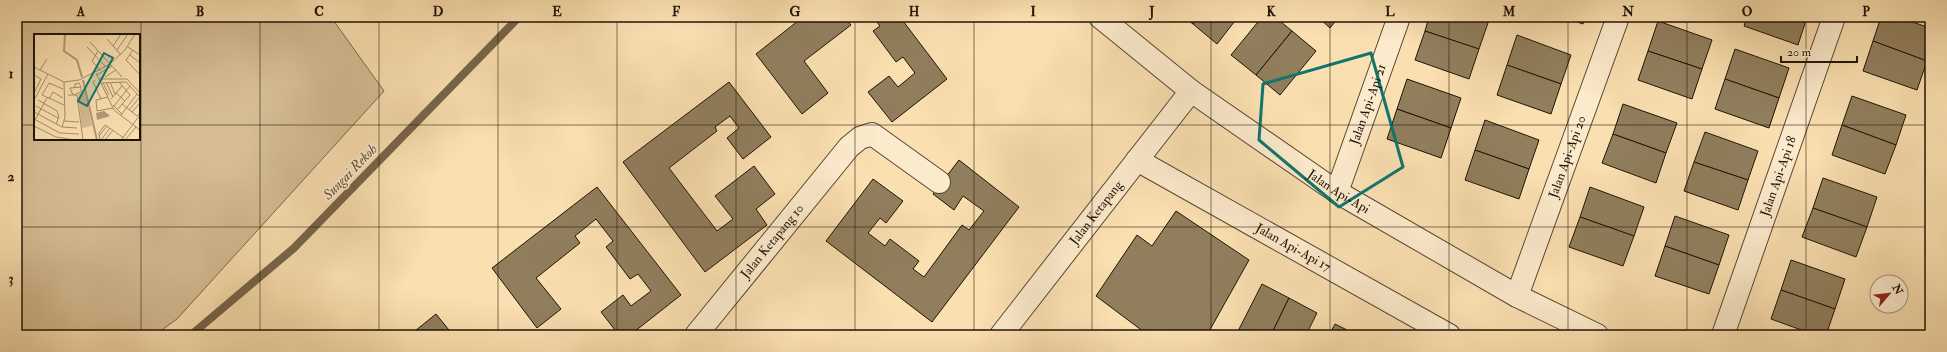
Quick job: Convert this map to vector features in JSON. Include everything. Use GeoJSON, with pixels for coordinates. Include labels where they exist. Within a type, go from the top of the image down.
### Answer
{"type":"FeatureCollection","features":[{"type":"Feature","properties":{"kind":"street","name":"Jalan Api-Api"},"geometry":{"type":"LineString","coordinates":[[1100,17],[1191,91],[1337,192],[1517,296],[1597,335]]}},
{"type":"Feature","properties":{"kind":"street","name":"Jalan Api-Api 21"},"geometry":{"type":"LineString","coordinates":[[1337,192],[1399,17]]}},
{"type":"Feature","properties":{"kind":"street","name":"Jalan Api-Api 20"},"geometry":{"type":"LineString","coordinates":[[1517,296],[1618,17]]}},
{"type":"Feature","properties":{"kind":"street","name":"Jalan Api-Api 18"},"geometry":{"type":"LineString","coordinates":[[1723,335],[1834,17]]}},
{"type":"Feature","properties":{"kind":"street","name":"Jalan Ketapang"},"geometry":{"type":"LineString","coordinates":[[1001,335],[1191,91]]}},
{"type":"Feature","properties":{"kind":"street","name":"Jalan Ketapang 10"},"geometry":{"type":"LineString","coordinates":[[696,335],[849,147],[860,138],[872,134],[939,182]]}},
{"type":"Feature","properties":{"kind":"street","name":"Jalan Api-Api 17"},"geometry":{"type":"LineString","coordinates":[[1137,160],[1449,335]]}},
{"type":"Feature","properties":{"kind":"highlighted area"},"geometry":{"type":"Polygon","coordinates":[[[1371,53],[1403,167],[1339,207],[1259,140],[1263,84],[1371,53]]]}},
{"type":"Feature","properties":{"kind":"shaded area"},"geometry":{"type":"Polygon","coordinates":[[[17,17],[331,17],[384,91],[177,319],[155,335],[17,335],[17,17]]]}},
{"type":"Feature","properties":{"kind":"building"},"geometry":{"type":"Polygon","coordinates":[[[803,17],[850,17],[847,20],[851,25],[804,61],[828,93],[802,114],[756,54],[803,17]]]}},
{"type":"Feature","properties":{"kind":"building"},"geometry":{"type":"Polygon","coordinates":[[[873,17],[900,17],[947,79],[892,122],[868,92],[889,76],[898,87],[915,73],[903,57],[896,62],[873,31],[880,26],[873,17]]]}},
{"type":"Feature","properties":{"kind":"building"},"geometry":{"type":"Polygon","coordinates":[[[1184,17],[1198,17],[1193,24],[1184,17]]]}},
{"type":"Feature","properties":{"kind":"building"},"geometry":{"type":"Polygon","coordinates":[[[1198,17],[1238,17],[1217,44],[1193,24],[1198,17]]]}},
{"type":"Feature","properties":{"kind":"building"},"geometry":{"type":"Polygon","coordinates":[[[1262,17],[1275,17],[1292,31],[1256,75],[1231,55],[1262,17]]]}},
{"type":"Feature","properties":{"kind":"building"},"geometry":{"type":"Polygon","coordinates":[[[1318,17],[1339,17],[1330,28],[1318,17]]]}},
{"type":"Feature","properties":{"kind":"building"},"geometry":{"type":"Polygon","coordinates":[[[1429,17],[1481,17],[1489,20],[1479,49],[1425,31],[1429,17]]]}},
{"type":"Feature","properties":{"kind":"building"},"geometry":{"type":"Polygon","coordinates":[[[1564,17],[1585,17],[1583,24],[1564,17]]]}},
{"type":"Feature","properties":{"kind":"building"},"geometry":{"type":"Polygon","coordinates":[[[1747,17],[1807,17],[1798,45],[1744,26],[1747,17]]]}},
{"type":"Feature","properties":{"kind":"building"},"geometry":{"type":"Polygon","coordinates":[[[1881,17],[1898,17],[1930,28],[1930,51],[1927,61],[1873,41],[1881,17]]]}},
{"type":"Feature","properties":{"kind":"building"},"geometry":{"type":"Polygon","coordinates":[[[1658,21],[1712,40],[1702,69],[1648,51],[1658,21]]]}},
{"type":"Feature","properties":{"kind":"building"},"geometry":{"type":"Polygon","coordinates":[[[1292,31],[1316,51],[1280,95],[1256,75],[1292,31]]]}},
{"type":"Feature","properties":{"kind":"building"},"geometry":{"type":"Polygon","coordinates":[[[1425,31],[1479,49],[1469,79],[1415,60],[1425,31]]]}},
{"type":"Feature","properties":{"kind":"building"},"geometry":{"type":"Polygon","coordinates":[[[1517,35],[1571,55],[1561,84],[1507,65],[1517,35]]]}},
{"type":"Feature","properties":{"kind":"building"},"geometry":{"type":"Polygon","coordinates":[[[1873,41],[1927,61],[1917,90],[1863,71],[1873,41]]]}},
{"type":"Feature","properties":{"kind":"building"},"geometry":{"type":"Polygon","coordinates":[[[1735,49],[1789,68],[1779,98],[1725,79],[1735,49]]]}},
{"type":"Feature","properties":{"kind":"building"},"geometry":{"type":"Polygon","coordinates":[[[1648,51],[1702,69],[1692,99],[1638,80],[1648,51]]]}},
{"type":"Feature","properties":{"kind":"building"},"geometry":{"type":"Polygon","coordinates":[[[1507,65],[1561,84],[1551,114],[1497,95],[1507,65]]]}},
{"type":"Feature","properties":{"kind":"building"},"geometry":{"type":"Polygon","coordinates":[[[1407,79],[1461,98],[1451,128],[1397,109],[1407,79]]]}},
{"type":"Feature","properties":{"kind":"building"},"geometry":{"type":"Polygon","coordinates":[[[1725,79],[1779,98],[1769,128],[1715,109],[1725,79]]]}},
{"type":"Feature","properties":{"kind":"building"},"geometry":{"type":"Polygon","coordinates":[[[729,82],[771,137],[743,159],[727,138],[739,128],[730,116],[715,127],[717,131],[669,168],[717,231],[733,219],[715,196],[754,166],[775,194],[756,209],[767,225],[705,272],[623,162],[729,82]]]}},
{"type":"Feature","properties":{"kind":"building"},"geometry":{"type":"Polygon","coordinates":[[[1852,96],[1906,115],[1896,145],[1842,125],[1852,96]]]}},
{"type":"Feature","properties":{"kind":"building"},"geometry":{"type":"Polygon","coordinates":[[[1623,104],[1677,123],[1666,153],[1613,134],[1623,104]]]}},
{"type":"Feature","properties":{"kind":"building"},"geometry":{"type":"Polygon","coordinates":[[[1397,109],[1451,128],[1441,158],[1387,139],[1397,109]]]}},
{"type":"Feature","properties":{"kind":"building"},"geometry":{"type":"Polygon","coordinates":[[[1485,120],[1539,140],[1529,169],[1475,150],[1485,120]]]}},
{"type":"Feature","properties":{"kind":"building"},"geometry":{"type":"Polygon","coordinates":[[[1842,125],[1896,145],[1885,174],[1832,155],[1842,125]]]}},
{"type":"Feature","properties":{"kind":"building"},"geometry":{"type":"Polygon","coordinates":[[[1705,132],[1758,151],[1748,180],[1694,162],[1705,132]]]}},
{"type":"Feature","properties":{"kind":"building"},"geometry":{"type":"Polygon","coordinates":[[[1613,134],[1666,153],[1656,183],[1602,163],[1613,134]]]}},
{"type":"Feature","properties":{"kind":"building"},"geometry":{"type":"Polygon","coordinates":[[[1475,150],[1529,169],[1519,199],[1465,180],[1475,150]]]}},
{"type":"Feature","properties":{"kind":"building"},"geometry":{"type":"Polygon","coordinates":[[[959,160],[1019,207],[932,322],[826,241],[873,179],[903,201],[886,223],[880,218],[868,233],[885,246],[890,239],[919,261],[913,269],[924,277],[962,225],[969,230],[984,211],[963,196],[954,210],[933,194],[959,160]]]}},
{"type":"Feature","properties":{"kind":"building"},"geometry":{"type":"Polygon","coordinates":[[[1694,162],[1748,180],[1738,210],[1684,191],[1694,162]]]}},
{"type":"Feature","properties":{"kind":"building"},"geometry":{"type":"Polygon","coordinates":[[[1823,178],[1877,197],[1867,227],[1813,208],[1823,178]]]}},
{"type":"Feature","properties":{"kind":"building"},"geometry":{"type":"Polygon","coordinates":[[[597,187],[681,295],[630,335],[619,335],[601,312],[623,295],[631,306],[651,291],[638,274],[630,279],[606,247],[613,241],[596,219],[575,236],[580,243],[536,278],[561,309],[537,328],[492,268],[597,187]]]}},
{"type":"Feature","properties":{"kind":"building"},"geometry":{"type":"Polygon","coordinates":[[[1590,187],[1644,207],[1634,236],[1580,217],[1590,187]]]}},
{"type":"Feature","properties":{"kind":"building"},"geometry":{"type":"Polygon","coordinates":[[[1813,208],[1867,227],[1856,257],[1802,237],[1813,208]]]}},
{"type":"Feature","properties":{"kind":"building"},"geometry":{"type":"Polygon","coordinates":[[[1176,211],[1249,260],[1207,335],[1148,335],[1096,296],[1137,235],[1152,246],[1176,211]]]}},
{"type":"Feature","properties":{"kind":"building"},"geometry":{"type":"Polygon","coordinates":[[[1675,216],[1729,235],[1719,265],[1665,246],[1675,216]]]}},
{"type":"Feature","properties":{"kind":"building"},"geometry":{"type":"Polygon","coordinates":[[[1580,217],[1634,236],[1623,266],[1569,247],[1580,217]]]}},
{"type":"Feature","properties":{"kind":"building"},"geometry":{"type":"Polygon","coordinates":[[[1665,246],[1719,265],[1709,294],[1655,276],[1665,246]]]}},
{"type":"Feature","properties":{"kind":"building"},"geometry":{"type":"Polygon","coordinates":[[[1791,260],[1845,279],[1835,309],[1781,290],[1791,260]]]}},
{"type":"Feature","properties":{"kind":"building"},"geometry":{"type":"Polygon","coordinates":[[[1262,284],[1289,298],[1271,335],[1236,335],[1262,284]]]}},
{"type":"Feature","properties":{"kind":"building"},"geometry":{"type":"Polygon","coordinates":[[[1781,290],[1835,309],[1826,335],[1815,335],[1771,319],[1781,290]]]}},
{"type":"Feature","properties":{"kind":"building"},"geometry":{"type":"Polygon","coordinates":[[[1289,298],[1317,313],[1306,335],[1271,335],[1289,298]]]}},
{"type":"Feature","properties":{"kind":"building"},"geometry":{"type":"Polygon","coordinates":[[[436,314],[453,335],[410,335],[436,314]]]}},
{"type":"Feature","properties":{"kind":"building"},"geometry":{"type":"Polygon","coordinates":[[[1335,324],[1357,335],[1329,335],[1335,324]]]}},
{"type":"Feature","properties":{"kind":"waterway","name":"Sungai Rekoh"},"geometry":{"type":"LineString","coordinates":[[191,335],[294,248],[519,17]]}}]}
